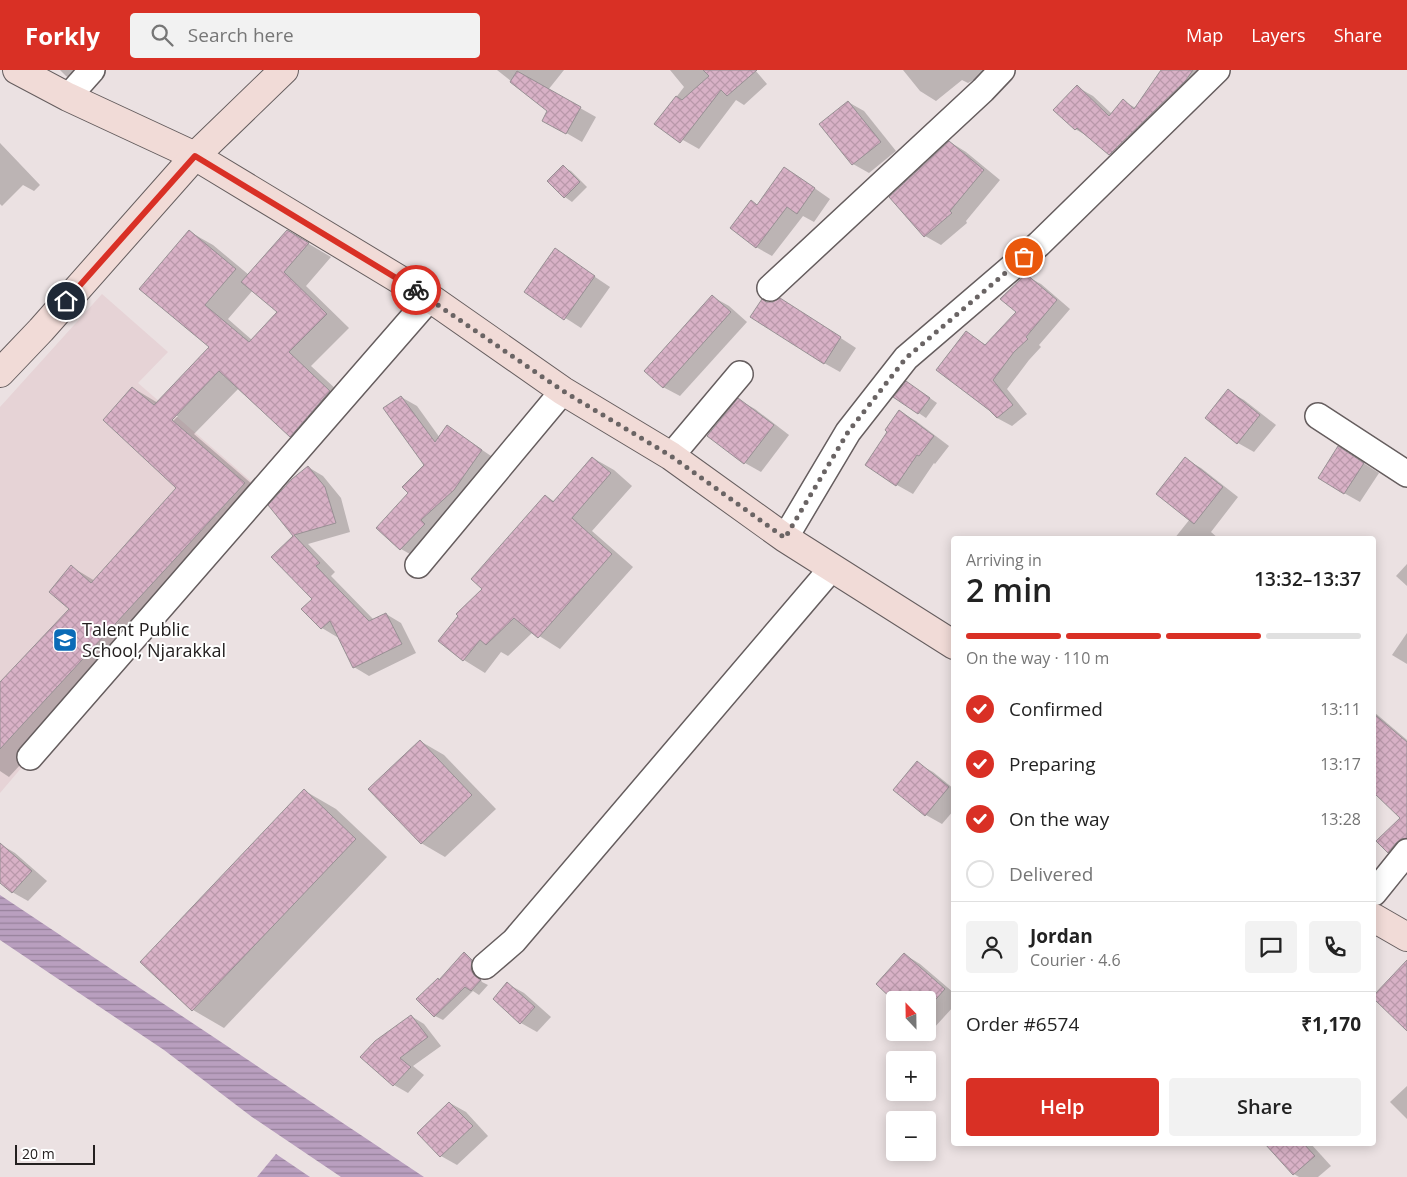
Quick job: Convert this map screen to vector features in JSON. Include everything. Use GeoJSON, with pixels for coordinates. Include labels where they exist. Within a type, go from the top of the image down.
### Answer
{"type":"FeatureCollection","features":[{"type":"Feature","properties":{"kind":"street"},"geometry":{"type":"LineString","coordinates":[[17,70],[68,97],[195,156],[430,298],[563,391],[671,456],[785,538],[951,643]]}},
{"type":"Feature","properties":{"kind":"street"},"geometry":{"type":"LineString","coordinates":[[68,97],[92,70]]}},
{"type":"Feature","properties":{"kind":"street"},"geometry":{"type":"LineString","coordinates":[[0,373],[41,330],[195,156],[284,70]]}},
{"type":"Feature","properties":{"kind":"street"},"geometry":{"type":"LineString","coordinates":[[770,288],[983,90],[1002,70]]}},
{"type":"Feature","properties":{"kind":"street"},"geometry":{"type":"LineString","coordinates":[[785,538],[848,432],[906,358],[1039,244],[1216,70]]}},
{"type":"Feature","properties":{"kind":"street"},"geometry":{"type":"LineString","coordinates":[[30,757],[430,298]]}},
{"type":"Feature","properties":{"kind":"street"},"geometry":{"type":"LineString","coordinates":[[671,456],[740,374]]}},
{"type":"Feature","properties":{"kind":"street"},"geometry":{"type":"LineString","coordinates":[[418,565],[563,391]]}},
{"type":"Feature","properties":{"kind":"street"},"geometry":{"type":"LineString","coordinates":[[1318,416],[1407,474]]}},
{"type":"Feature","properties":{"kind":"street"},"geometry":{"type":"LineString","coordinates":[[485,966],[514,941],[832,568]]}},
{"type":"Feature","properties":{"kind":"street"},"geometry":{"type":"LineString","coordinates":[[1376,891],[1407,852]]}},
{"type":"Feature","properties":{"kind":"street"},"geometry":{"type":"LineString","coordinates":[[1376,919],[1407,937]]}},
{"type":"Feature","properties":{"kind":"shaded area","name":"Talent Public School, Njarakkal"},"geometry":{"type":"Polygon","coordinates":[[[102,294],[168,352],[138,383],[259,488],[0,793],[0,407],[102,294]]]}},
{"type":"Feature","properties":{"kind":"shaded area"},"geometry":{"type":"Polygon","coordinates":[[[0,895],[424,1177],[341,1177],[252,1117],[164,1050],[0,940],[0,895]]]}},
{"type":"Feature","properties":{"kind":"shaded area"},"geometry":{"type":"Polygon","coordinates":[[[276,1154],[310,1177],[257,1177],[276,1154]]]}},
{"type":"Feature","properties":{"kind":"building"},"geometry":{"type":"Polygon","coordinates":[[[703,70],[757,70],[727,96],[721,90],[680,143],[654,124],[676,96],[682,100],[709,76],[703,70]]]}},
{"type":"Feature","properties":{"kind":"building"},"geometry":{"type":"Polygon","coordinates":[[[1161,70],[1193,70],[1186,80],[1109,155],[1077,128],[1075,130],[1053,110],[1077,85],[1109,116],[1123,99],[1134,109],[1161,70]]]}},
{"type":"Feature","properties":{"kind":"building"},"geometry":{"type":"Polygon","coordinates":[[[517,71],[581,107],[566,134],[542,121],[547,111],[510,82],[517,71]]]}},
{"type":"Feature","properties":{"kind":"building"},"geometry":{"type":"Polygon","coordinates":[[[848,101],[881,142],[852,165],[819,124],[848,101]]]}},
{"type":"Feature","properties":{"kind":"building"},"geometry":{"type":"Polygon","coordinates":[[[949,141],[984,170],[950,211],[952,213],[924,237],[889,197],[949,141]]]}},
{"type":"Feature","properties":{"kind":"building"},"geometry":{"type":"Polygon","coordinates":[[[563,165],[580,182],[564,198],[547,181],[563,165]]]}},
{"type":"Feature","properties":{"kind":"building"},"geometry":{"type":"Polygon","coordinates":[[[784,167],[815,188],[797,214],[787,207],[756,248],[730,228],[751,200],[757,205],[784,167]]]}},
{"type":"Feature","properties":{"kind":"building"},"geometry":{"type":"Polygon","coordinates":[[[189,230],[236,269],[205,305],[249,342],[277,312],[241,282],[287,230],[309,243],[284,272],[327,314],[289,352],[330,391],[290,437],[219,371],[172,420],[245,483],[0,749],[0,682],[69,609],[49,592],[71,565],[91,583],[176,488],[103,420],[132,387],[154,405],[209,347],[139,289],[189,230]]]}},
{"type":"Feature","properties":{"kind":"building"},"geometry":{"type":"Polygon","coordinates":[[[555,248],[595,276],[564,320],[524,292],[555,248]]]}},
{"type":"Feature","properties":{"kind":"building"},"geometry":{"type":"Polygon","coordinates":[[[1026,274],[1057,300],[1026,337],[1028,339],[1014,352],[993,380],[1013,405],[997,418],[936,370],[966,331],[985,345],[1016,312],[1000,299],[1026,274]]]}},
{"type":"Feature","properties":{"kind":"building"},"geometry":{"type":"Polygon","coordinates":[[[712,295],[731,312],[663,388],[644,371],[712,295]]]}},
{"type":"Feature","properties":{"kind":"building"},"geometry":{"type":"Polygon","coordinates":[[[780,298],[841,337],[824,364],[750,317],[762,299],[766,302],[773,302],[780,298]]]}},
{"type":"Feature","properties":{"kind":"building"},"geometry":{"type":"Polygon","coordinates":[[[906,381],[930,398],[918,414],[893,397],[906,381]]]}},
{"type":"Feature","properties":{"kind":"building"},"geometry":{"type":"Polygon","coordinates":[[[1228,389],[1260,415],[1237,444],[1205,418],[1228,389]]]}},
{"type":"Feature","properties":{"kind":"building"},"geometry":{"type":"Polygon","coordinates":[[[401,396],[435,442],[447,425],[482,450],[454,490],[421,520],[425,524],[400,550],[376,528],[408,493],[402,487],[424,465],[383,408],[401,396]]]}},
{"type":"Feature","properties":{"kind":"building"},"geometry":{"type":"Polygon","coordinates":[[[738,398],[774,425],[744,464],[707,436],[738,398]]]}},
{"type":"Feature","properties":{"kind":"building"},"geometry":{"type":"Polygon","coordinates":[[[899,410],[934,436],[919,456],[917,455],[896,486],[865,465],[899,410]]]}},
{"type":"Feature","properties":{"kind":"building"},"geometry":{"type":"Polygon","coordinates":[[[1338,446],[1364,463],[1344,494],[1318,478],[1338,446]]]}},
{"type":"Feature","properties":{"kind":"building"},"geometry":{"type":"Polygon","coordinates":[[[592,457],[611,473],[572,518],[612,554],[538,638],[514,618],[486,645],[480,640],[463,661],[438,641],[458,616],[456,614],[482,589],[471,579],[545,495],[553,502],[592,457]]]}},
{"type":"Feature","properties":{"kind":"building"},"geometry":{"type":"Polygon","coordinates":[[[1185,457],[1223,487],[1194,524],[1156,494],[1185,457]]]}},
{"type":"Feature","properties":{"kind":"building"},"geometry":{"type":"Polygon","coordinates":[[[308,466],[325,487],[336,523],[294,535],[320,563],[316,566],[369,621],[386,613],[402,644],[353,668],[330,621],[321,629],[301,609],[312,599],[271,557],[293,536],[268,505],[292,479],[308,466]]]}},
{"type":"Feature","properties":{"kind":"building"},"geometry":{"type":"Polygon","coordinates":[[[1376,716],[1407,742],[1407,838],[1401,839],[1388,853],[1376,841],[1400,818],[1376,795],[1376,716]]]}},
{"type":"Feature","properties":{"kind":"building"},"geometry":{"type":"Polygon","coordinates":[[[420,740],[472,795],[421,844],[368,789],[420,740]]]}},
{"type":"Feature","properties":{"kind":"building"},"geometry":{"type":"Polygon","coordinates":[[[917,761],[949,787],[925,816],[893,790],[917,761]]]}},
{"type":"Feature","properties":{"kind":"building"},"geometry":{"type":"Polygon","coordinates":[[[304,789],[356,839],[192,1011],[140,962],[304,789]]]}},
{"type":"Feature","properties":{"kind":"building"},"geometry":{"type":"Polygon","coordinates":[[[0,843],[32,871],[12,893],[0,883],[0,843]]]}},
{"type":"Feature","properties":{"kind":"building"},"geometry":{"type":"Polygon","coordinates":[[[464,952],[472,960],[471,968],[474,975],[481,980],[471,991],[465,987],[434,1017],[416,999],[438,978],[439,980],[464,952]]]}},
{"type":"Feature","properties":{"kind":"building"},"geometry":{"type":"Polygon","coordinates":[[[904,953],[945,989],[936,999],[936,991],[886,991],[886,993],[876,984],[904,953]]]}},
{"type":"Feature","properties":{"kind":"building"},"geometry":{"type":"Polygon","coordinates":[[[1407,960],[1407,1031],[1376,1001],[1376,993],[1407,960]]]}},
{"type":"Feature","properties":{"kind":"building"},"geometry":{"type":"Polygon","coordinates":[[[507,982],[535,1007],[520,1024],[493,999],[507,982]]]}},
{"type":"Feature","properties":{"kind":"building"},"geometry":{"type":"Polygon","coordinates":[[[411,1015],[428,1037],[400,1058],[411,1067],[393,1086],[360,1057],[375,1041],[411,1015]]]}},
{"type":"Feature","properties":{"kind":"building"},"geometry":{"type":"Polygon","coordinates":[[[449,1102],[473,1126],[440,1157],[417,1133],[449,1102]]]}},
{"type":"Feature","properties":{"kind":"building"},"geometry":{"type":"Polygon","coordinates":[[[1267,1146],[1306,1146],[1315,1156],[1293,1175],[1267,1146]]]}},
{"type":"Feature","properties":{"kind":"way so far"},"geometry":{"type":"LineString","coordinates":[[416,290],[563,391],[671,456],[785,538],[848,432],[906,358],[1024,257]]}},
{"type":"Feature","properties":{"kind":"place","name":"Talent Public School, Njarakkal"},"geometry":{"type":"Point","coordinates":[65,640]}},
{"type":"Feature","properties":{"kind":"route"},"geometry":{"type":"LineString","coordinates":[[66,301],[195,156],[416,290]]}}]}
